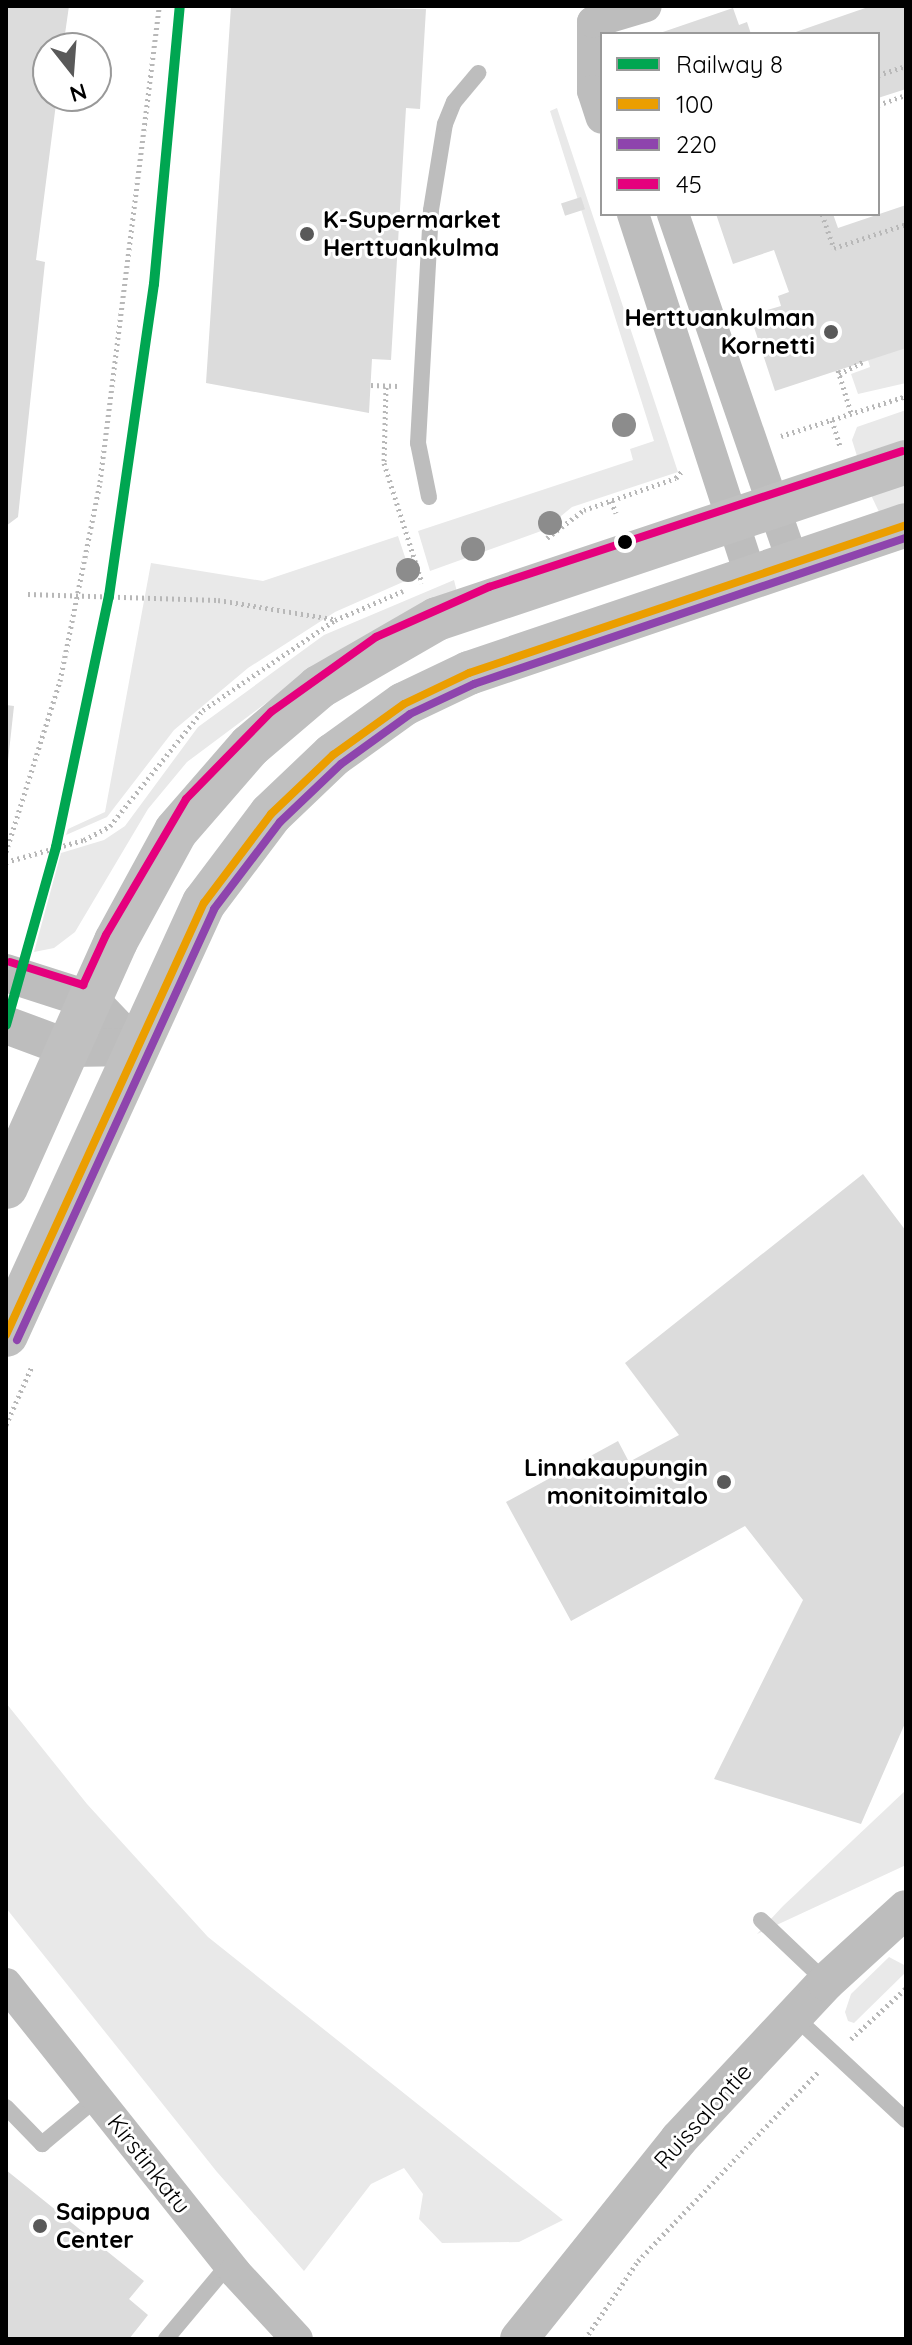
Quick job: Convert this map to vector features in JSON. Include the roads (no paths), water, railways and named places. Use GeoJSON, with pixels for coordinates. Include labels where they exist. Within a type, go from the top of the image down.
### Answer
{"type":"FeatureCollection","features":[{"type":"Feature","properties":{"kind":"main road"},"geometry":{"type":"LineString","coordinates":[[6,1187],[90,1000],[176,831],[250,746],[319,687],[437,619],[731,518],[906,462]]}},
{"type":"Feature","properties":{"kind":"main road"},"geometry":{"type":"LineString","coordinates":[[6,1335],[183,940],[225,872],[295,790],[368,728],[469,673],[906,525]]}},
{"type":"Feature","properties":{"kind":"street"},"geometry":{"type":"LineString","coordinates":[[600,112],[593,91],[594,22],[646,6]]}},
{"type":"Feature","properties":{"kind":"street"},"geometry":{"type":"LineString","coordinates":[[634,216],[751,577]]}},
{"type":"Feature","properties":{"kind":"street"},"geometry":{"type":"LineString","coordinates":[[674,216],[793,563]]}},
{"type":"Feature","properties":{"kind":"street"},"geometry":{"type":"LineString","coordinates":[[6,973],[90,1000],[135,1047]]}},
{"type":"Feature","properties":{"kind":"street"},"geometry":{"type":"LineString","coordinates":[[6,1025],[68,1048],[135,1047]]}},
{"type":"Feature","properties":{"kind":"street","name":"Ruissalontie"},"geometry":{"type":"LineString","coordinates":[[519,2339],[679,2139],[826,1982],[906,1909]]}},
{"type":"Feature","properties":{"kind":"street","name":"Kirstinkatu"},"geometry":{"type":"LineString","coordinates":[[7,1985],[229,2264],[297,2339]]}},
{"type":"Feature","properties":{"kind":"lane"},"geometry":{"type":"LineString","coordinates":[[429,497],[418,443],[431,210],[445,124],[454,102],[478,73]]}},
{"type":"Feature","properties":{"kind":"lane"},"geometry":{"type":"LineString","coordinates":[[761,1920],[826,1982]]}},
{"type":"Feature","properties":{"kind":"lane"},"geometry":{"type":"LineString","coordinates":[[794,2016],[906,2120]]}},
{"type":"Feature","properties":{"kind":"lane"},"geometry":{"type":"LineString","coordinates":[[6,2107],[42,2144],[97,2098]]}},
{"type":"Feature","properties":{"kind":"lane"},"geometry":{"type":"LineString","coordinates":[[166,2339],[229,2264]]}},
{"type":"Feature","properties":{"kind":"rail line","name":"8"},"geometry":{"type":"LineString","coordinates":[[6,1025],[56,847],[109,596],[154,284],[180,6]]}},
{"type":"Feature","properties":{"kind":"place","name":"K-Supermarket Herttuankulma"},"geometry":{"type":"Point","coordinates":[307,234]}},
{"type":"Feature","properties":{"kind":"place","name":"Herttuankulman Kornetti"},"geometry":{"type":"Point","coordinates":[831,332]}},
{"type":"Feature","properties":{"kind":"place","name":"Linnakaupungin monitoimitalo"},"geometry":{"type":"Point","coordinates":[724,1482]}},
{"type":"Feature","properties":{"kind":"place","name":"Saippua Center"},"geometry":{"type":"Point","coordinates":[40,2226]}}]}
